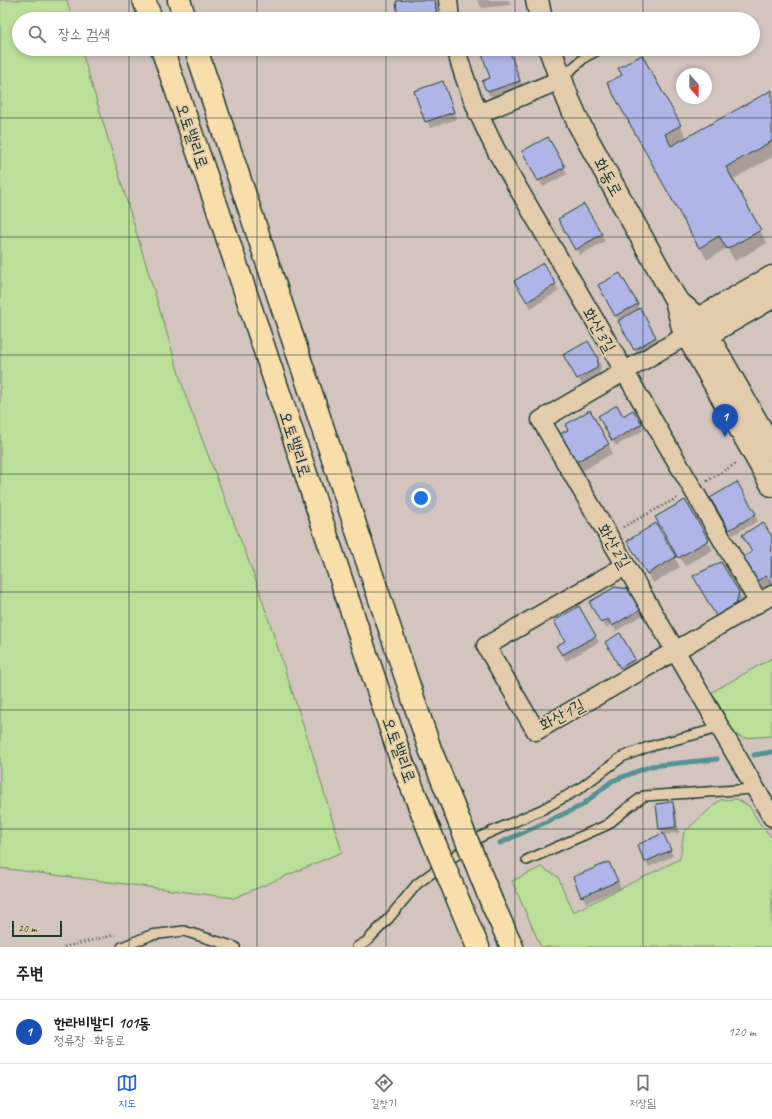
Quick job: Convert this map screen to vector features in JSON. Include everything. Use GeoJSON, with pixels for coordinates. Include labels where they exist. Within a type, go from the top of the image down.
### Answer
{"type":"FeatureCollection","features":[{"type":"Feature","properties":{"kind":"highway"},"geometry":{"type":"LineString","coordinates":[[144,0],[148,12]]}},
{"type":"Feature","properties":{"kind":"highway"},"geometry":{"type":"LineString","coordinates":[[179,0],[183,12]]}},
{"type":"Feature","properties":{"kind":"highway","name":"오토밸리로"},"geometry":{"type":"LineString","coordinates":[[164,56],[216,204],[342,586],[402,762],[474,939]]}},
{"type":"Feature","properties":{"kind":"highway","name":"오토밸리로"},"geometry":{"type":"LineString","coordinates":[[198,56],[430,749],[492,903],[512,947]]}},
{"type":"Feature","properties":{"kind":"street"},"geometry":{"type":"LineString","coordinates":[[448,0],[449,12]]}},
{"type":"Feature","properties":{"kind":"street"},"geometry":{"type":"LineString","coordinates":[[537,0],[539,12]]}},
{"type":"Feature","properties":{"kind":"street","name":"화산3길"},"geometry":{"type":"LineString","coordinates":[[458,56],[462,72],[478,114],[520,194],[693,490],[765,599]]}},
{"type":"Feature","properties":{"kind":"street","name":"화동로"},"geometry":{"type":"LineString","coordinates":[[552,56],[560,80],[579,124],[676,300],[683,328],[697,330],[772,449]]}},
{"type":"Feature","properties":{"kind":"street"},"geometry":{"type":"LineString","coordinates":[[478,114],[560,80]]}},
{"type":"Feature","properties":{"kind":"street"},"geometry":{"type":"LineString","coordinates":[[697,330],[772,277]]}},
{"type":"Feature","properties":{"kind":"street"},"geometry":{"type":"LineString","coordinates":[[697,330],[772,297]]}},
{"type":"Feature","properties":{"kind":"street","name":"화동로"},"geometry":{"type":"LineString","coordinates":[[697,330],[772,485]]}},
{"type":"Feature","properties":{"kind":"street","name":"화산2길"},"geometry":{"type":"LineString","coordinates":[[697,330],[541,420],[754,789],[772,817]]}},
{"type":"Feature","properties":{"kind":"street","name":"화산1길"},"geometry":{"type":"LineString","coordinates":[[625,566],[486,646],[536,731],[765,599]]}},
{"type":"Feature","properties":{"kind":"lane"},"geometry":{"type":"LineString","coordinates":[[560,80],[587,56]]}},
{"type":"Feature","properties":{"kind":"lane"},"geometry":{"type":"LineString","coordinates":[[357,947],[366,942],[389,918],[417,884],[482,836],[543,809],[579,789],[610,764],[622,757],[648,747],[719,728]]}},
{"type":"Feature","properties":{"kind":"lane"},"geometry":{"type":"LineString","coordinates":[[527,860],[607,825],[644,796],[754,789]]}},
{"type":"Feature","properties":{"kind":"lane"},"geometry":{"type":"LineString","coordinates":[[122,947],[151,935],[184,931],[235,947]]}},
{"type":"Feature","properties":{"kind":"path"},"geometry":{"type":"LineString","coordinates":[[608,536],[693,490],[741,461]]}},
{"type":"Feature","properties":{"kind":"path"},"geometry":{"type":"LineString","coordinates":[[64,947],[116,935],[132,942]]}},
{"type":"Feature","properties":{"kind":"green space"},"geometry":{"type":"Polygon","coordinates":[[[0,0],[67,0],[70,12],[12,12],[12,56],[83,56],[186,397],[254,575],[312,752],[342,852],[234,898],[0,868],[0,0]]]}},
{"type":"Feature","properties":{"kind":"green space"},"geometry":{"type":"Polygon","coordinates":[[[772,658],[772,736],[743,738],[735,734],[712,692],[772,658]]]}},
{"type":"Feature","properties":{"kind":"green space"},"geometry":{"type":"Polygon","coordinates":[[[737,799],[749,806],[760,824],[772,838],[772,947],[541,947],[512,881],[541,867],[558,877],[573,912],[680,859],[684,832],[720,800],[737,799]]]}},
{"type":"Feature","properties":{"kind":"building"},"geometry":{"type":"Polygon","coordinates":[[[435,0],[436,12],[397,12],[396,1],[435,0]]]}},
{"type":"Feature","properties":{"kind":"building"},"geometry":{"type":"Polygon","coordinates":[[[483,56],[511,56],[520,81],[490,91],[485,89],[482,81],[490,78],[483,56]]]}},
{"type":"Feature","properties":{"kind":"building"},"geometry":{"type":"Polygon","coordinates":[[[643,56],[681,125],[665,134],[671,146],[772,90],[772,141],[726,167],[761,230],[727,249],[719,236],[699,248],[607,83],[622,75],[618,68],[643,56]]]}},
{"type":"Feature","properties":{"kind":"building"},"geometry":{"type":"Polygon","coordinates":[[[443,81],[454,112],[425,122],[414,91],[443,81]]]}},
{"type":"Feature","properties":{"kind":"building"},"geometry":{"type":"Polygon","coordinates":[[[548,137],[565,167],[538,181],[522,151],[548,137]]]}},
{"type":"Feature","properties":{"kind":"building"},"geometry":{"type":"Polygon","coordinates":[[[584,204],[602,234],[575,250],[558,219],[584,204]]]}},
{"type":"Feature","properties":{"kind":"building"},"geometry":{"type":"Polygon","coordinates":[[[543,263],[556,284],[527,302],[514,281],[543,263]]]}},
{"type":"Feature","properties":{"kind":"building"},"geometry":{"type":"Polygon","coordinates":[[[620,273],[638,304],[615,316],[598,285],[620,273]]]}},
{"type":"Feature","properties":{"kind":"building"},"geometry":{"type":"Polygon","coordinates":[[[640,308],[656,337],[634,350],[618,321],[640,308]]]}},
{"type":"Feature","properties":{"kind":"building"},"geometry":{"type":"Polygon","coordinates":[[[588,341],[598,358],[597,368],[577,379],[563,355],[588,341]]]}},
{"type":"Feature","properties":{"kind":"building"},"geometry":{"type":"Polygon","coordinates":[[[617,405],[623,416],[633,410],[642,424],[612,441],[598,416],[617,405]]]}},
{"type":"Feature","properties":{"kind":"building"},"geometry":{"type":"Polygon","coordinates":[[[590,410],[609,444],[576,462],[560,434],[568,430],[565,425],[590,410]]]}},
{"type":"Feature","properties":{"kind":"building"},"geometry":{"type":"Polygon","coordinates":[[[737,482],[756,514],[729,530],[710,498],[737,482]]]}},
{"type":"Feature","properties":{"kind":"building"},"geometry":{"type":"Polygon","coordinates":[[[685,500],[709,540],[678,558],[655,517],[685,500]]]}},
{"type":"Feature","properties":{"kind":"building"},"geometry":{"type":"Polygon","coordinates":[[[763,522],[772,537],[771,584],[766,576],[757,581],[743,557],[752,552],[742,535],[763,522]]]}},
{"type":"Feature","properties":{"kind":"building"},"geometry":{"type":"Polygon","coordinates":[[[656,523],[676,557],[647,574],[627,541],[656,523]]]}},
{"type":"Feature","properties":{"kind":"building"},"geometry":{"type":"Polygon","coordinates":[[[721,562],[739,592],[736,604],[716,616],[693,576],[721,562]]]}},
{"type":"Feature","properties":{"kind":"building"},"geometry":{"type":"Polygon","coordinates":[[[615,587],[629,589],[641,609],[612,626],[608,619],[601,623],[589,602],[615,587]]]}},
{"type":"Feature","properties":{"kind":"building"},"geometry":{"type":"Polygon","coordinates":[[[579,606],[596,636],[562,655],[556,646],[565,641],[554,621],[579,606]]]}},
{"type":"Feature","properties":{"kind":"building"},"geometry":{"type":"Polygon","coordinates":[[[620,633],[635,659],[620,668],[605,642],[620,633]]]}},
{"type":"Feature","properties":{"kind":"building"},"geometry":{"type":"Polygon","coordinates":[[[673,802],[676,827],[659,829],[656,804],[673,802]]]}},
{"type":"Feature","properties":{"kind":"building"},"geometry":{"type":"Polygon","coordinates":[[[663,833],[671,850],[645,862],[637,845],[663,833]]]}},
{"type":"Feature","properties":{"kind":"building"},"geometry":{"type":"Polygon","coordinates":[[[609,862],[618,881],[581,897],[573,877],[609,862]]]}},
{"type":"Feature","properties":{"kind":"waterway"},"geometry":{"type":"LineString","coordinates":[[754,755],[772,752]]}},
{"type":"Feature","properties":{"kind":"waterway"},"geometry":{"type":"LineString","coordinates":[[500,843],[581,806],[612,781],[651,766],[717,759]]}},
{"type":"Feature","properties":{"kind":"place","name":"한라비발디 101동"},"geometry":{"type":"Point","coordinates":[725,437]}}]}
